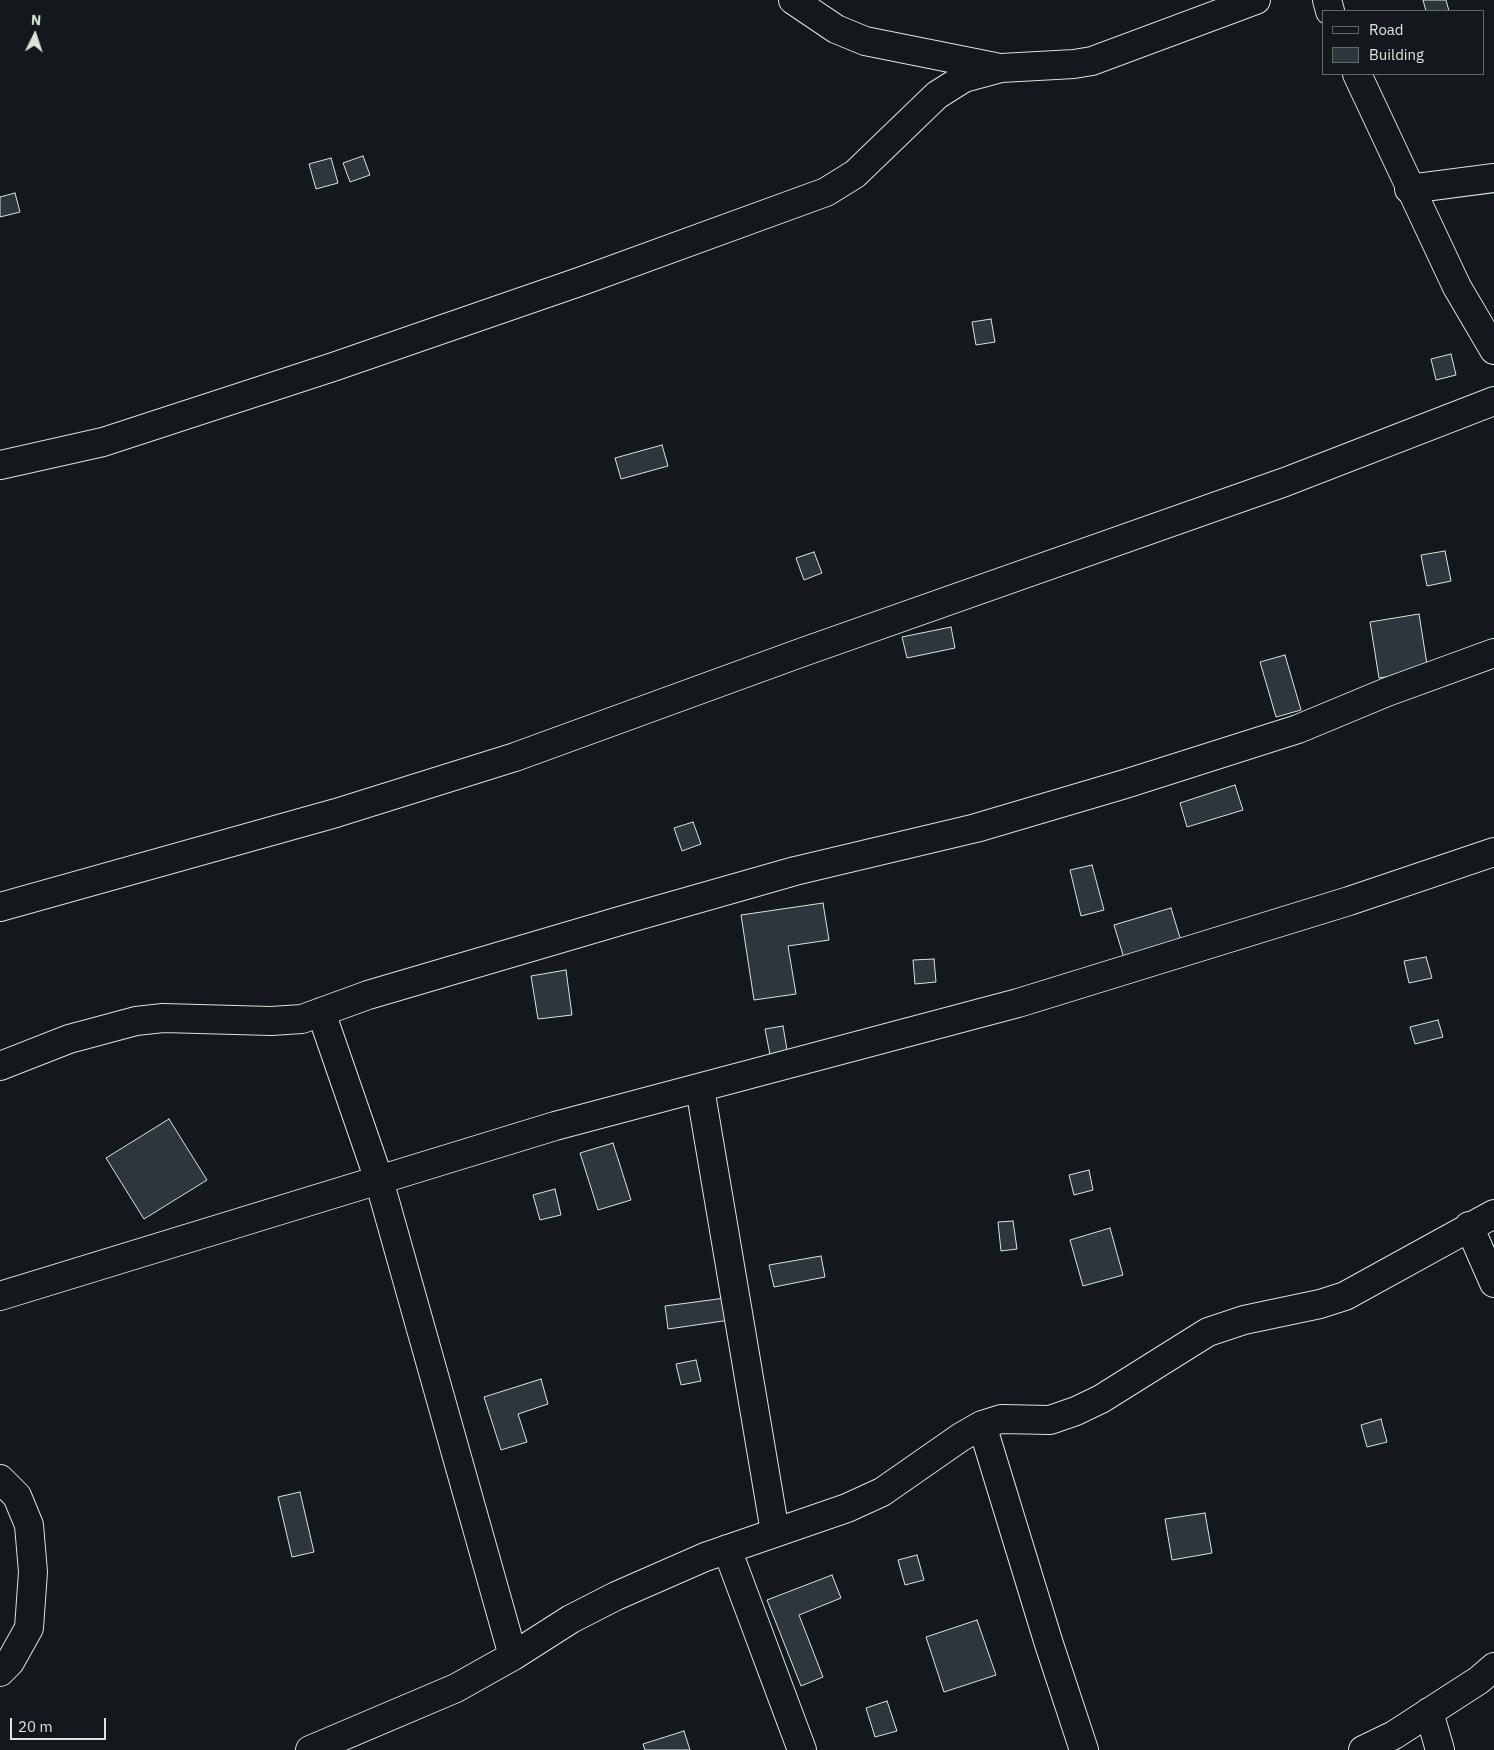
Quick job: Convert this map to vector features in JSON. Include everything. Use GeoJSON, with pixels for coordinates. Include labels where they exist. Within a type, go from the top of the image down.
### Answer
{"type":"FeatureCollection","features":[{"type":"Feature","properties":{"kind":"street"},"geometry":{"type":"LineString","coordinates":[[793,0],[836,29],[865,40],[1001,68]]}},
{"type":"Feature","properties":{"kind":"street"},"geometry":{"type":"LineString","coordinates":[[0,465],[103,442],[333,367],[579,282],[826,192],[855,174],[937,95],[964,78],[1001,68],[1074,64],[1092,61],[1256,0]]}},
{"type":"Feature","properties":{"kind":"street"},"geometry":{"type":"LineString","coordinates":[[1357,75],[1409,189],[1457,288],[1494,350]]}},
{"type":"Feature","properties":{"kind":"street"},"geometry":{"type":"LineString","coordinates":[[1409,189],[1494,178]]}},
{"type":"Feature","properties":{"kind":"street"},"geometry":{"type":"LineString","coordinates":[[0,907],[336,813],[515,757],[802,652],[1276,485],[1494,401]]}},
{"type":"Feature","properties":{"kind":"street"},"geometry":{"type":"LineString","coordinates":[[0,1066],[69,1039],[136,1021],[163,1018],[288,1021],[321,1012],[368,995],[796,871],[976,828],[1126,784],[1298,729],[1387,692],[1494,653]]}},
{"type":"Feature","properties":{"kind":"street"},"geometry":{"type":"LineString","coordinates":[[0,1296],[555,1126],[1018,1003],[1349,901],[1494,852]]}},
{"type":"Feature","properties":{"kind":"street"},"geometry":{"type":"LineString","coordinates":[[321,1012],[379,1180],[513,1656]]}},
{"type":"Feature","properties":{"kind":"street"},"geometry":{"type":"LineString","coordinates":[[700,1088],[775,1532]]}},
{"type":"Feature","properties":{"kind":"street"},"geometry":{"type":"LineString","coordinates":[[310,1750],[456,1688],[513,1656],[571,1619],[616,1596],[705,1556],[847,1508],[882,1492],[961,1437],[982,1425],[1001,1420],[1050,1420],[1076,1411],[1101,1399],[1208,1332],[1244,1320],[1320,1304],[1346,1296],[1469,1226],[1494,1214]]}},
{"type":"Feature","properties":{"kind":"street"},"geometry":{"type":"LineString","coordinates":[[1469,1226],[1494,1283]]}},
{"type":"Feature","properties":{"kind":"street"},"geometry":{"type":"LineString","coordinates":[[982,1425],[1049,1644],[1084,1750]]}},
{"type":"Feature","properties":{"kind":"street"},"geometry":{"type":"LineString","coordinates":[[0,1479],[17,1496],[29,1525],[33,1572],[29,1628],[10,1662],[0,1672]]}},
{"type":"Feature","properties":{"kind":"street"},"geometry":{"type":"LineString","coordinates":[[727,1549],[802,1750]]}},
{"type":"Feature","properties":{"kind":"street"},"geometry":{"type":"LineString","coordinates":[[1363,1750],[1394,1734],[1429,1712],[1479,1680],[1494,1667]]}},
{"type":"Feature","properties":{"kind":"street"},"geometry":{"type":"LineString","coordinates":[[1429,1712],[1440,1750]]}},
{"type":"Feature","properties":{"kind":"building"},"geometry":{"type":"Polygon","coordinates":[[[1423,0],[1446,0],[1449,10],[1426,10],[1423,0]]]}},
{"type":"Feature","properties":{"kind":"building"},"geometry":{"type":"Polygon","coordinates":[[[363,156],[370,175],[350,182],[343,163],[363,156]]]}},
{"type":"Feature","properties":{"kind":"building"},"geometry":{"type":"Polygon","coordinates":[[[331,158],[338,183],[316,189],[309,164],[331,158]]]}},
{"type":"Feature","properties":{"kind":"building"},"geometry":{"type":"Polygon","coordinates":[[[15,193],[20,212],[0,217],[0,197],[15,193]]]}},
{"type":"Feature","properties":{"kind":"building"},"geometry":{"type":"Polygon","coordinates":[[[991,319],[995,342],[976,345],[972,322],[991,319]]]}},
{"type":"Feature","properties":{"kind":"building"},"geometry":{"type":"Polygon","coordinates":[[[1451,354],[1456,375],[1436,380],[1431,359],[1451,354]]]}},
{"type":"Feature","properties":{"kind":"building"},"geometry":{"type":"Polygon","coordinates":[[[662,445],[668,466],[621,479],[615,458],[662,445]]]}},
{"type":"Feature","properties":{"kind":"building"},"geometry":{"type":"Polygon","coordinates":[[[1445,551],[1451,581],[1427,586],[1421,555],[1445,551]]]}},
{"type":"Feature","properties":{"kind":"building"},"geometry":{"type":"Polygon","coordinates":[[[814,552],[822,573],[804,580],[796,558],[814,552]]]}},
{"type":"Feature","properties":{"kind":"building"},"geometry":{"type":"Polygon","coordinates":[[[1419,614],[1428,671],[1379,678],[1370,622],[1419,614]]]}},
{"type":"Feature","properties":{"kind":"building"},"geometry":{"type":"Polygon","coordinates":[[[951,627],[955,648],[907,658],[902,637],[951,627]]]}},
{"type":"Feature","properties":{"kind":"building"},"geometry":{"type":"Polygon","coordinates":[[[1285,655],[1301,710],[1276,717],[1260,662],[1285,655]]]}},
{"type":"Feature","properties":{"kind":"building"},"geometry":{"type":"Polygon","coordinates":[[[1235,785],[1243,810],[1187,827],[1180,803],[1235,785]]]}},
{"type":"Feature","properties":{"kind":"building"},"geometry":{"type":"Polygon","coordinates":[[[693,822],[701,844],[682,851],[674,828],[693,822]]]}},
{"type":"Feature","properties":{"kind":"building"},"geometry":{"type":"Polygon","coordinates":[[[1092,865],[1104,910],[1081,916],[1070,870],[1092,865]]]}},
{"type":"Feature","properties":{"kind":"building"},"geometry":{"type":"Polygon","coordinates":[[[823,903],[829,940],[788,946],[796,994],[754,1000],[741,915],[823,903]]]}},
{"type":"Feature","properties":{"kind":"building"},"geometry":{"type":"Polygon","coordinates":[[[1171,908],[1184,951],[1127,968],[1114,925],[1171,908]]]}},
{"type":"Feature","properties":{"kind":"building"},"geometry":{"type":"Polygon","coordinates":[[[1426,957],[1432,978],[1409,983],[1404,961],[1426,957]]]}},
{"type":"Feature","properties":{"kind":"building"},"geometry":{"type":"Polygon","coordinates":[[[934,959],[936,982],[915,984],[913,960],[934,959]]]}},
{"type":"Feature","properties":{"kind":"building"},"geometry":{"type":"Polygon","coordinates":[[[566,970],[572,1015],[538,1019],[531,976],[566,970]]]}},
{"type":"Feature","properties":{"kind":"building"},"geometry":{"type":"Polygon","coordinates":[[[1438,1020],[1443,1037],[1415,1044],[1410,1027],[1438,1020]]]}},
{"type":"Feature","properties":{"kind":"building"},"geometry":{"type":"Polygon","coordinates":[[[783,1026],[789,1062],[772,1065],[765,1029],[783,1026]]]}},
{"type":"Feature","properties":{"kind":"building"},"geometry":{"type":"Polygon","coordinates":[[[169,1119],[207,1180],[144,1219],[106,1158],[169,1119]]]}},
{"type":"Feature","properties":{"kind":"building"},"geometry":{"type":"Polygon","coordinates":[[[613,1143],[631,1200],[598,1210],[580,1153],[613,1143]]]}},
{"type":"Feature","properties":{"kind":"building"},"geometry":{"type":"Polygon","coordinates":[[[1089,1170],[1093,1190],[1074,1195],[1069,1175],[1089,1170]]]}},
{"type":"Feature","properties":{"kind":"building"},"geometry":{"type":"Polygon","coordinates":[[[555,1189],[561,1215],[540,1220],[533,1195],[555,1189]]]}},
{"type":"Feature","properties":{"kind":"building"},"geometry":{"type":"Polygon","coordinates":[[[1013,1221],[1017,1249],[1001,1251],[998,1222],[1013,1221]]]}},
{"type":"Feature","properties":{"kind":"building"},"geometry":{"type":"Polygon","coordinates":[[[1110,1228],[1123,1275],[1083,1286],[1070,1240],[1110,1228]]]}},
{"type":"Feature","properties":{"kind":"building"},"geometry":{"type":"Polygon","coordinates":[[[821,1256],[825,1277],[774,1287],[769,1265],[821,1256]]]}},
{"type":"Feature","properties":{"kind":"building"},"geometry":{"type":"Polygon","coordinates":[[[733,1297],[737,1319],[668,1329],[665,1306],[733,1297]]]}},
{"type":"Feature","properties":{"kind":"building"},"geometry":{"type":"Polygon","coordinates":[[[696,1360],[701,1381],[681,1385],[676,1364],[696,1360]]]}},
{"type":"Feature","properties":{"kind":"building"},"geometry":{"type":"Polygon","coordinates":[[[541,1379],[548,1404],[518,1414],[527,1442],[501,1450],[484,1397],[541,1379]]]}},
{"type":"Feature","properties":{"kind":"building"},"geometry":{"type":"Polygon","coordinates":[[[1381,1419],[1387,1442],[1367,1447],[1361,1425],[1381,1419]]]}},
{"type":"Feature","properties":{"kind":"building"},"geometry":{"type":"Polygon","coordinates":[[[300,1492],[314,1552],[292,1557],[278,1497],[300,1492]]]}},
{"type":"Feature","properties":{"kind":"building"},"geometry":{"type":"Polygon","coordinates":[[[1205,1513],[1212,1553],[1172,1560],[1165,1519],[1205,1513]]]}},
{"type":"Feature","properties":{"kind":"building"},"geometry":{"type":"Polygon","coordinates":[[[917,1555],[924,1580],[905,1585],[898,1560],[917,1555]]]}},
{"type":"Feature","properties":{"kind":"building"},"geometry":{"type":"Polygon","coordinates":[[[832,1575],[841,1598],[799,1615],[823,1677],[801,1686],[767,1600],[832,1575]]]}},
{"type":"Feature","properties":{"kind":"building"},"geometry":{"type":"Polygon","coordinates":[[[977,1620],[996,1675],[944,1692],[926,1637],[977,1620]]]}},
{"type":"Feature","properties":{"kind":"building"},"geometry":{"type":"Polygon","coordinates":[[[887,1701],[897,1731],[875,1737],[866,1708],[887,1701]]]}},
{"type":"Feature","properties":{"kind":"building"},"geometry":{"type":"Polygon","coordinates":[[[684,1731],[690,1750],[645,1750],[643,1744],[684,1731]]]}}]}
